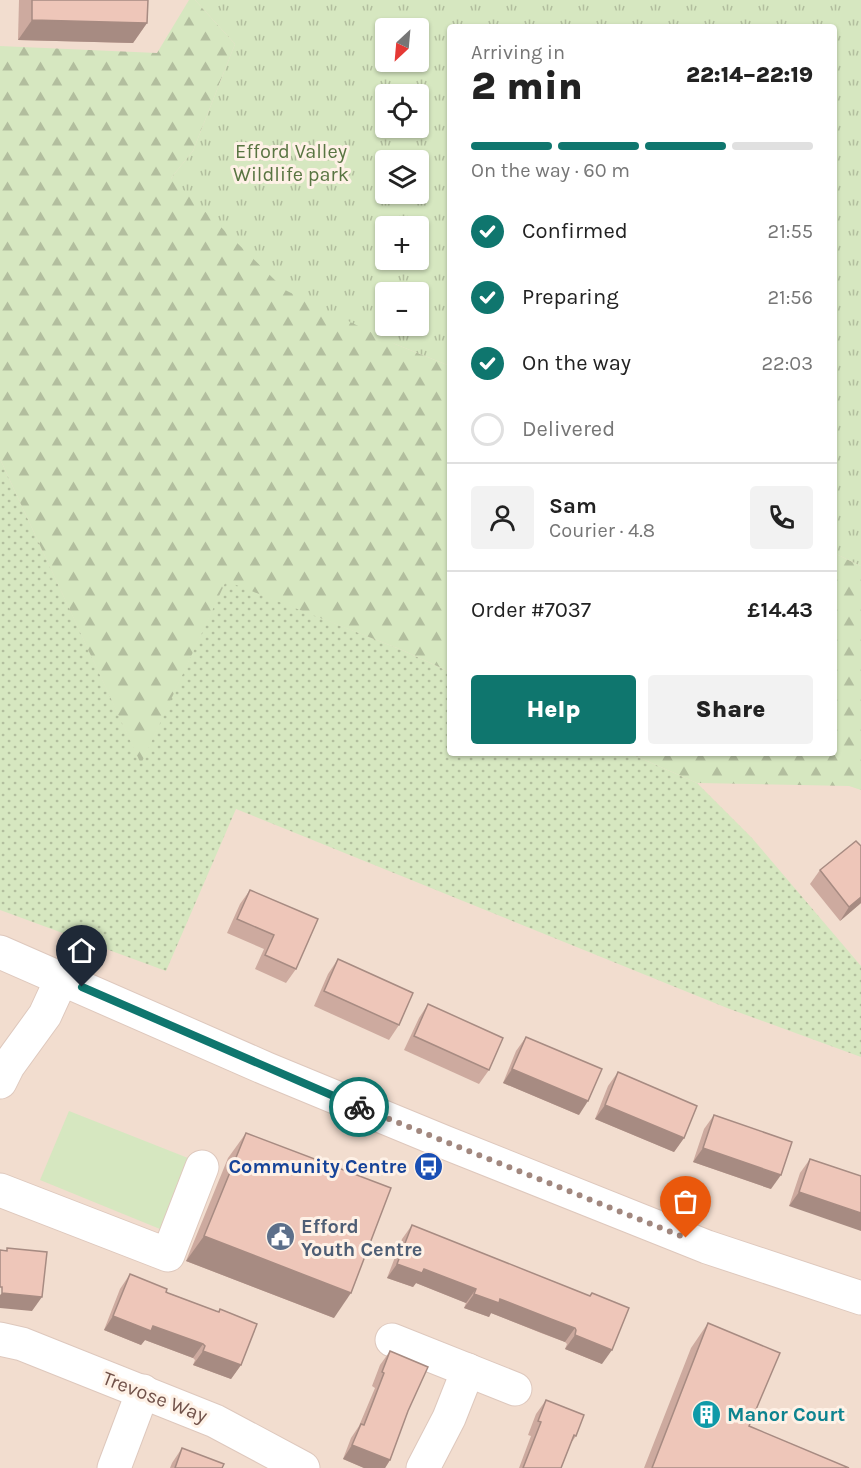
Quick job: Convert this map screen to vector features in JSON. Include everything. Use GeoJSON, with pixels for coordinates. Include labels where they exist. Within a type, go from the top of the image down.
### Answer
{"type":"FeatureCollection","features":[{"type":"Feature","properties":{"kind":"street"},"geometry":{"type":"LineString","coordinates":[[0,952],[267,1069],[444,1142],[707,1247],[861,1298]]}},
{"type":"Feature","properties":{"kind":"street"},"geometry":{"type":"LineString","coordinates":[[0,1082],[8,1066],[45,1015],[62,978]]}},
{"type":"Feature","properties":{"kind":"street"},"geometry":{"type":"LineString","coordinates":[[0,1190],[168,1256],[202,1167]]}},
{"type":"Feature","properties":{"kind":"street","name":"Trevose Way"},"geometry":{"type":"LineString","coordinates":[[0,1339],[22,1344],[215,1420],[303,1468]]}},
{"type":"Feature","properties":{"kind":"street"},"geometry":{"type":"LineString","coordinates":[[392,1340],[515,1389]]}},
{"type":"Feature","properties":{"kind":"street"},"geometry":{"type":"LineString","coordinates":[[423,1468],[448,1418],[468,1370]]}},
{"type":"Feature","properties":{"kind":"street"},"geometry":{"type":"LineString","coordinates":[[114,1468],[143,1391]]}},
{"type":"Feature","properties":{"kind":"shaded area"},"geometry":{"type":"Polygon","coordinates":[[[0,0],[861,0],[861,1468],[0,1468],[0,0]]]}},
{"type":"Feature","properties":{"kind":"green space"},"geometry":{"type":"Polygon","coordinates":[[[189,0],[195,0],[235,44],[193,151],[171,178],[375,329],[375,336],[384,336],[395,344],[447,365],[447,671],[402,650],[226,581],[141,764],[0,459],[0,46],[157,53],[189,0]]]}},
{"type":"Feature","properties":{"kind":"green space","name":"Efford Valley Wildlife park"},"geometry":{"type":"Polygon","coordinates":[[[195,0],[861,0],[861,566],[837,554],[837,24],[447,24],[447,365],[379,336],[429,336],[429,282],[375,282],[375,334],[285,290],[171,178],[193,151],[235,44],[195,0]]]}},
{"type":"Feature","properties":{"kind":"green space"},"geometry":{"type":"Polygon","coordinates":[[[0,459],[141,763],[226,580],[402,650],[447,671],[447,756],[636,756],[697,783],[752,838],[861,966],[861,1057],[727,1008],[236,809],[166,971],[0,910],[0,459]]]}},
{"type":"Feature","properties":{"kind":"green space"},"geometry":{"type":"Polygon","coordinates":[[[837,554],[861,566],[861,790],[849,786],[697,783],[636,756],[837,756],[837,554]]]}},
{"type":"Feature","properties":{"kind":"green space"},"geometry":{"type":"Polygon","coordinates":[[[69,1111],[188,1158],[160,1229],[40,1180],[69,1111]]]}},
{"type":"Feature","properties":{"kind":"building"},"geometry":{"type":"Polygon","coordinates":[[[32,0],[148,0],[147,23],[32,20],[32,0]]]}},
{"type":"Feature","properties":{"kind":"building"},"geometry":{"type":"Polygon","coordinates":[[[856,841],[861,846],[861,897],[849,907],[820,870],[856,841]]]}},
{"type":"Feature","properties":{"kind":"building"},"geometry":{"type":"Polygon","coordinates":[[[250,890],[318,919],[296,969],[265,955],[274,935],[237,919],[250,890]]]}},
{"type":"Feature","properties":{"kind":"building"},"geometry":{"type":"Polygon","coordinates":[[[338,959],[413,993],[399,1025],[324,991],[338,959]]]}},
{"type":"Feature","properties":{"kind":"building"},"geometry":{"type":"Polygon","coordinates":[[[428,1004],[503,1038],[489,1070],[414,1036],[428,1004]]]}},
{"type":"Feature","properties":{"kind":"building"},"geometry":{"type":"Polygon","coordinates":[[[526,1037],[602,1069],[588,1101],[512,1069],[526,1037]]]}},
{"type":"Feature","properties":{"kind":"building"},"geometry":{"type":"Polygon","coordinates":[[[618,1072],[697,1106],[684,1138],[605,1105],[618,1072]]]}},
{"type":"Feature","properties":{"kind":"building"},"geometry":{"type":"Polygon","coordinates":[[[714,1115],[792,1142],[781,1175],[703,1148],[714,1115]]]}},
{"type":"Feature","properties":{"kind":"building","name":"Efford Youth Centre"},"geometry":{"type":"Polygon","coordinates":[[[246,1133],[391,1188],[351,1293],[204,1236],[246,1133]]]}},
{"type":"Feature","properties":{"kind":"building"},"geometry":{"type":"Polygon","coordinates":[[[810,1159],[861,1176],[861,1213],[799,1192],[810,1159]]]}},
{"type":"Feature","properties":{"kind":"building"},"geometry":{"type":"Polygon","coordinates":[[[412,1225],[590,1296],[592,1293],[629,1308],[612,1350],[575,1335],[575,1328],[500,1299],[499,1303],[474,1294],[476,1289],[424,1269],[422,1273],[397,1264],[412,1225]]]}},
{"type":"Feature","properties":{"kind":"building"},"geometry":{"type":"Polygon","coordinates":[[[7,1248],[47,1252],[42,1297],[2,1293],[0,1250],[7,1251],[7,1248]]]}},
{"type":"Feature","properties":{"kind":"building"},"geometry":{"type":"Polygon","coordinates":[[[130,1274],[167,1289],[168,1293],[219,1312],[220,1309],[257,1324],[241,1365],[203,1351],[205,1346],[203,1344],[153,1326],[151,1331],[113,1316],[130,1274]]]}},
{"type":"Feature","properties":{"kind":"building","name":"Manor Court"},"geometry":{"type":"Polygon","coordinates":[[[708,1323],[780,1353],[749,1426],[849,1468],[652,1468],[708,1323]]]}},
{"type":"Feature","properties":{"kind":"building"},"geometry":{"type":"Polygon","coordinates":[[[390,1351],[428,1367],[408,1411],[390,1460],[352,1445],[361,1424],[364,1425],[390,1351]]]}},
{"type":"Feature","properties":{"kind":"building"},"geometry":{"type":"Polygon","coordinates":[[[546,1400],[584,1415],[561,1468],[523,1468],[541,1422],[538,1421],[546,1400]]]}},
{"type":"Feature","properties":{"kind":"building"},"geometry":{"type":"Polygon","coordinates":[[[182,1448],[224,1464],[222,1468],[175,1468],[182,1448]]]}},
{"type":"Feature","properties":{"kind":"way so far"},"geometry":{"type":"LineString","coordinates":[[359,1107],[686,1238]]}},
{"type":"Feature","properties":{"kind":"place","name":"Community Centre"},"geometry":{"type":"Point","coordinates":[428,1166]}},
{"type":"Feature","properties":{"kind":"place","name":"Efford Youth Centre"},"geometry":{"type":"Point","coordinates":[280,1237]}},
{"type":"Feature","properties":{"kind":"place","name":"Manor Court"},"geometry":{"type":"Point","coordinates":[706,1414]}},
{"type":"Feature","properties":{"kind":"route"},"geometry":{"type":"LineString","coordinates":[[82,987],[359,1107]]}}]}
